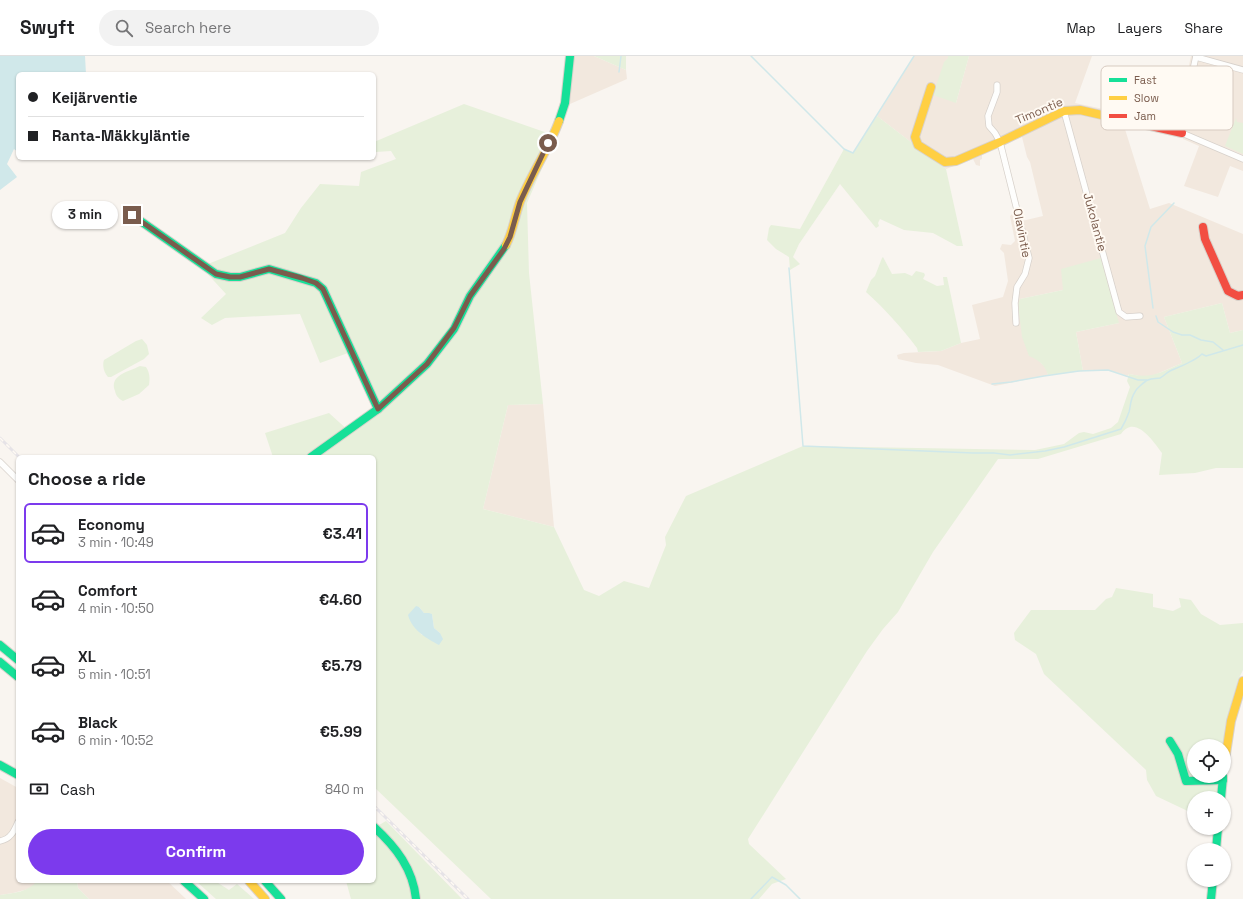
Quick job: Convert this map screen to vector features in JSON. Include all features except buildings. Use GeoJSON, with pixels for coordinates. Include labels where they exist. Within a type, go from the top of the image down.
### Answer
{"type":"FeatureCollection","features":[{"type":"Feature","properties":{"kind":"main road"},"geometry":{"type":"LineString","coordinates":[[313,455],[378,409],[427,364],[454,328],[470,296],[504,249],[510,237],[520,202],[554,131],[565,103],[570,56]]}},
{"type":"Feature","properties":{"kind":"main road","name":"Timontie"},"geometry":{"type":"LineString","coordinates":[[931,87],[915,138],[918,145],[945,162],[956,161],[1000,142],[1064,111],[1080,110],[1101,115]]}},
{"type":"Feature","properties":{"kind":"main road","name":"Timontie"},"geometry":{"type":"LineString","coordinates":[[1168,130],[1182,133]]}},
{"type":"Feature","properties":{"kind":"main road"},"geometry":{"type":"LineString","coordinates":[[132,215],[216,274],[230,277],[240,277],[269,269],[316,283],[323,289],[378,409]]}},
{"type":"Feature","properties":{"kind":"main road"},"geometry":{"type":"LineString","coordinates":[[1203,227],[1205,239],[1228,291],[1238,296],[1243,295]]}},
{"type":"Feature","properties":{"kind":"main road"},"geometry":{"type":"LineString","coordinates":[[0,645],[16,658]]}},
{"type":"Feature","properties":{"kind":"main road"},"geometry":{"type":"LineString","coordinates":[[0,662],[16,675]]}},
{"type":"Feature","properties":{"kind":"main road"},"geometry":{"type":"LineString","coordinates":[[1228,739],[1231,721],[1243,682]]}},
{"type":"Feature","properties":{"kind":"main road"},"geometry":{"type":"LineString","coordinates":[[1170,741],[1178,754],[1187,781]]}},
{"type":"Feature","properties":{"kind":"main road"},"geometry":{"type":"LineString","coordinates":[[0,765],[16,774]]}},
{"type":"Feature","properties":{"kind":"main road"},"geometry":{"type":"LineString","coordinates":[[376,829],[393,847],[406,864],[414,886],[416,899]]}},
{"type":"Feature","properties":{"kind":"main road"},"geometry":{"type":"LineString","coordinates":[[186,883],[204,899]]}},
{"type":"Feature","properties":{"kind":"main road"},"geometry":{"type":"LineString","coordinates":[[251,883],[265,899]]}},
{"type":"Feature","properties":{"kind":"main road"},"geometry":{"type":"LineString","coordinates":[[267,883],[281,899]]}},
{"type":"Feature","properties":{"kind":"main road"},"geometry":{"type":"LineString","coordinates":[[1211,899],[1212,887]]}},
{"type":"Feature","properties":{"kind":"street"},"geometry":{"type":"LineString","coordinates":[[1194,66],[1196,56],[1230,66]]}},
{"type":"Feature","properties":{"kind":"street"},"geometry":{"type":"LineString","coordinates":[[1233,67],[1243,70]]}},
{"type":"Feature","properties":{"kind":"street","name":"Olavintie"},"geometry":{"type":"LineString","coordinates":[[997,85],[997,92],[988,116],[989,126],[1000,142],[1030,258],[1025,274],[1017,287],[1015,303],[1016,323]]}},
{"type":"Feature","properties":{"kind":"street","name":"Jukolantie"},"geometry":{"type":"LineString","coordinates":[[1064,111],[1120,312],[1126,317],[1140,316]]}},
{"type":"Feature","properties":{"kind":"street"},"geometry":{"type":"LineString","coordinates":[[1182,133],[1243,159]]}},
{"type":"Feature","properties":{"kind":"street"},"geometry":{"type":"LineString","coordinates":[[0,462],[16,478]]}},
{"type":"Feature","properties":{"kind":"street"},"geometry":{"type":"LineString","coordinates":[[0,841],[6,840],[16,826]]}},
{"type":"Feature","properties":{"kind":"shaded area"},"geometry":{"type":"Polygon","coordinates":[[[573,56],[594,56],[626,70],[627,79],[570,104],[573,56]]]}},
{"type":"Feature","properties":{"kind":"shaded area"},"geometry":{"type":"Polygon","coordinates":[[[914,56],[948,56],[956,103],[969,56],[1092,56],[1075,103],[1101,109],[1101,130],[1125,130],[1150,209],[1169,203],[1243,234],[1243,330],[1230,333],[1222,303],[1164,317],[1182,363],[1152,376],[1129,374],[1128,376],[1108,370],[1083,371],[1076,332],[1119,323],[1063,290],[1020,299],[1037,359],[1046,368],[1048,375],[995,386],[938,365],[916,363],[898,359],[897,355],[904,353],[941,351],[961,343],[980,339],[972,305],[1003,297],[1008,281],[1004,253],[1000,249],[1002,244],[1011,245],[1015,241],[1010,216],[1019,208],[1022,221],[1043,216],[1030,162],[1027,157],[1022,137],[982,152],[980,166],[976,165],[973,159],[946,169],[877,116],[914,56]]]}},
{"type":"Feature","properties":{"kind":"shaded area"},"geometry":{"type":"Polygon","coordinates":[[[1191,56],[1243,56],[1243,171],[1230,166],[1218,197],[1184,186],[1199,146],[1183,139],[1182,135],[1150,130],[1233,130],[1233,66],[1189,66],[1191,56]]]}},
{"type":"Feature","properties":{"kind":"shaded area"},"geometry":{"type":"Polygon","coordinates":[[[543,404],[554,527],[483,509],[508,405],[543,404]]]}},
{"type":"Feature","properties":{"kind":"shaded area"},"geometry":{"type":"Polygon","coordinates":[[[0,778],[16,787],[16,883],[36,883],[32,888],[0,895],[0,778]]]}},
{"type":"Feature","properties":{"kind":"shaded area"},"geometry":{"type":"Polygon","coordinates":[[[77,883],[169,883],[186,899],[89,899],[78,888],[77,883]]]}},
{"type":"Feature","properties":{"kind":"green space"},"geometry":{"type":"Polygon","coordinates":[[[594,56],[626,56],[626,70],[594,56]]]}},
{"type":"Feature","properties":{"kind":"green space"},"geometry":{"type":"Polygon","coordinates":[[[948,56],[969,56],[956,103],[933,95],[944,62],[948,56]]]}},
{"type":"Feature","properties":{"kind":"green space"},"geometry":{"type":"Polygon","coordinates":[[[464,104],[556,136],[527,203],[529,273],[543,404],[508,405],[483,509],[554,527],[584,590],[599,596],[624,581],[649,588],[666,545],[665,537],[686,496],[803,446],[1035,450],[1064,444],[1079,433],[1084,432],[1093,434],[1111,428],[1118,422],[1130,387],[1127,381],[1129,374],[1144,376],[1156,374],[1182,363],[1164,317],[1222,303],[1230,333],[1243,330],[1243,468],[1216,468],[1195,473],[1159,475],[1162,453],[1149,436],[1138,428],[1132,427],[1126,429],[1121,434],[1038,459],[998,459],[933,552],[898,612],[867,651],[748,839],[749,844],[786,879],[772,884],[759,899],[491,899],[376,789],[376,455],[272,455],[265,433],[329,413],[350,432],[380,410],[348,353],[320,363],[300,314],[225,318],[212,325],[201,318],[226,294],[203,269],[208,264],[285,233],[301,208],[320,184],[359,186],[361,172],[396,159],[391,151],[376,152],[376,141],[464,104]],[[419,607],[416,628],[422,635],[440,633],[434,628],[432,614],[424,613],[419,607]]]}},
{"type":"Feature","properties":{"kind":"green space"},"geometry":{"type":"Polygon","coordinates":[[[877,116],[946,169],[963,246],[957,246],[933,233],[904,230],[880,219],[878,223],[879,226],[876,228],[840,184],[799,244],[793,257],[800,264],[790,270],[789,257],[776,249],[767,240],[769,228],[771,225],[800,229],[844,149],[853,153],[877,116]]]}},
{"type":"Feature","properties":{"kind":"green space"},"geometry":{"type":"Polygon","coordinates":[[[1236,118],[1237,122],[1243,123],[1243,154],[1225,146],[1231,130],[1233,130],[1236,118]]]}},
{"type":"Feature","properties":{"kind":"green space"},"geometry":{"type":"Polygon","coordinates":[[[883,257],[892,274],[905,273],[912,276],[916,271],[924,273],[925,275],[923,279],[937,286],[944,285],[943,277],[947,277],[961,343],[941,351],[918,352],[917,348],[899,326],[866,292],[883,257]]]}},
{"type":"Feature","properties":{"kind":"green space"},"geometry":{"type":"Polygon","coordinates":[[[1101,258],[1119,323],[1076,332],[1083,371],[1048,375],[1041,363],[1029,356],[1022,337],[1018,304],[1020,299],[1063,290],[1061,269],[1101,258]]]}},
{"type":"Feature","properties":{"kind":"green space"},"geometry":{"type":"Polygon","coordinates":[[[142,339],[147,345],[149,354],[144,359],[111,377],[108,377],[104,369],[104,360],[142,339]]]}},
{"type":"Feature","properties":{"kind":"green space"},"geometry":{"type":"Polygon","coordinates":[[[140,366],[146,367],[147,369],[150,380],[149,385],[139,394],[123,401],[116,394],[114,386],[115,381],[125,372],[140,366]]]}},
{"type":"Feature","properties":{"kind":"green space"},"geometry":{"type":"Polygon","coordinates":[[[1116,588],[1153,594],[1153,607],[1173,611],[1181,607],[1179,598],[1191,600],[1201,614],[1220,625],[1243,623],[1243,670],[1238,680],[1225,726],[1224,739],[1187,739],[1187,783],[1218,783],[1217,791],[1187,791],[1187,811],[1156,796],[1147,780],[1146,770],[1044,674],[1036,654],[1015,640],[1014,633],[1031,610],[1095,610],[1106,599],[1112,597],[1116,588]]]}},
{"type":"Feature","properties":{"kind":"green space"},"geometry":{"type":"Polygon","coordinates":[[[386,821],[462,899],[351,899],[347,883],[376,883],[376,827],[386,821]]]}},
{"type":"Feature","properties":{"kind":"green space"},"geometry":{"type":"Polygon","coordinates":[[[35,883],[77,883],[78,888],[89,899],[0,899],[0,895],[25,890],[35,883]]]}},
{"type":"Feature","properties":{"kind":"green space"},"geometry":{"type":"Polygon","coordinates":[[[198,883],[218,883],[229,890],[237,884],[254,899],[216,899],[198,883]]]}},
{"type":"Feature","properties":{"kind":"water"},"geometry":{"type":"Polygon","coordinates":[[[0,56],[85,56],[86,72],[16,72],[16,150],[14,149],[7,164],[17,177],[0,190],[0,56]]]}},
{"type":"Feature","properties":{"kind":"water"},"geometry":{"type":"Polygon","coordinates":[[[416,606],[419,607],[424,613],[432,614],[434,628],[440,633],[443,639],[439,645],[416,629],[410,620],[408,615],[416,606]]]}},
{"type":"Feature","properties":{"kind":"waterway"},"geometry":{"type":"LineString","coordinates":[[619,72],[621,56]]}},
{"type":"Feature","properties":{"kind":"waterway"},"geometry":{"type":"LineString","coordinates":[[751,56],[844,149],[853,153],[914,56]]}},
{"type":"Feature","properties":{"kind":"waterway"},"geometry":{"type":"LineString","coordinates":[[1153,308],[1145,246],[1151,227],[1174,203]]}},
{"type":"Feature","properties":{"kind":"waterway"},"geometry":{"type":"LineString","coordinates":[[789,268],[803,446],[994,453],[1010,455],[1064,447],[1121,429],[1130,409],[1133,395],[1139,387],[1147,381],[1160,378],[1202,354],[1206,356],[1243,345]]}},
{"type":"Feature","properties":{"kind":"waterway"},"geometry":{"type":"LineString","coordinates":[[1156,316],[1158,322],[1173,332],[1182,335],[1190,335],[1201,340],[1213,342],[1223,350]]}},
{"type":"Feature","properties":{"kind":"waterway"},"geometry":{"type":"LineString","coordinates":[[992,384],[1079,371],[1108,370],[1138,380],[1147,380]]}},
{"type":"Feature","properties":{"kind":"waterway"},"geometry":{"type":"LineString","coordinates":[[751,899],[772,877],[786,885],[800,899]]}},
{"type":"Feature","properties":{"kind":"railway"},"geometry":{"type":"LineString","coordinates":[[0,438],[17,455]]}},
{"type":"Feature","properties":{"kind":"railway"},"geometry":{"type":"LineString","coordinates":[[376,808],[468,899]]}},
{"type":"Feature","properties":{"kind":"traffic: fast"},"geometry":{"type":"LineString","coordinates":[[559,121],[565,103],[570,56]]}},
{"type":"Feature","properties":{"kind":"traffic: fast"},"geometry":{"type":"LineString","coordinates":[[132,215],[216,274],[230,277],[240,277],[269,269],[316,283],[323,289],[378,409]]}},
{"type":"Feature","properties":{"kind":"traffic: fast"},"geometry":{"type":"LineString","coordinates":[[314,455],[378,409],[427,364],[454,329],[470,296],[506,245]]}},
{"type":"Feature","properties":{"kind":"traffic: fast"},"geometry":{"type":"LineString","coordinates":[[0,645],[16,658]]}},
{"type":"Feature","properties":{"kind":"traffic: fast"},"geometry":{"type":"LineString","coordinates":[[0,662],[16,675]]}},
{"type":"Feature","properties":{"kind":"traffic: fast"},"geometry":{"type":"LineString","coordinates":[[1170,741],[1178,754],[1187,781]]}},
{"type":"Feature","properties":{"kind":"traffic: fast"},"geometry":{"type":"LineString","coordinates":[[0,765],[16,774]]}},
{"type":"Feature","properties":{"kind":"traffic: fast"},"geometry":{"type":"LineString","coordinates":[[1222,783],[1222,791]]}},
{"type":"Feature","properties":{"kind":"traffic: fast"},"geometry":{"type":"LineString","coordinates":[[376,829],[389,842],[402,859],[411,878],[416,899]]}},
{"type":"Feature","properties":{"kind":"traffic: fast"},"geometry":{"type":"LineString","coordinates":[[1217,835],[1217,843]]}},
{"type":"Feature","properties":{"kind":"traffic: fast"},"geometry":{"type":"LineString","coordinates":[[186,883],[204,899]]}},
{"type":"Feature","properties":{"kind":"traffic: fast"},"geometry":{"type":"LineString","coordinates":[[267,883],[281,899]]}},
{"type":"Feature","properties":{"kind":"traffic: fast"},"geometry":{"type":"LineString","coordinates":[[1211,899],[1212,887]]}},
{"type":"Feature","properties":{"kind":"traffic: slow"},"geometry":{"type":"LineString","coordinates":[[931,87],[915,137],[918,145],[945,162],[956,161],[1000,142],[1064,111],[1080,110],[1101,115]]}},
{"type":"Feature","properties":{"kind":"traffic: slow"},"geometry":{"type":"LineString","coordinates":[[506,245],[524,192],[550,142],[559,121]]}},
{"type":"Feature","properties":{"kind":"traffic: slow"},"geometry":{"type":"LineString","coordinates":[[1228,739],[1231,721],[1243,681]]}},
{"type":"Feature","properties":{"kind":"traffic: slow"},"geometry":{"type":"LineString","coordinates":[[251,883],[265,899]]}},
{"type":"Feature","properties":{"kind":"traffic: jam"},"geometry":{"type":"LineString","coordinates":[[1169,130],[1182,133]]}},
{"type":"Feature","properties":{"kind":"traffic: jam"},"geometry":{"type":"LineString","coordinates":[[1203,227],[1205,239],[1228,291],[1238,296],[1243,295]]}},
{"type":"Feature","properties":{"kind":"route"},"geometry":{"type":"LineString","coordinates":[[132,215],[216,274],[230,277],[240,277],[269,269],[316,283],[323,289],[378,409],[427,364],[454,328],[470,296],[504,249],[510,237],[520,202],[548,143]]}}]}
